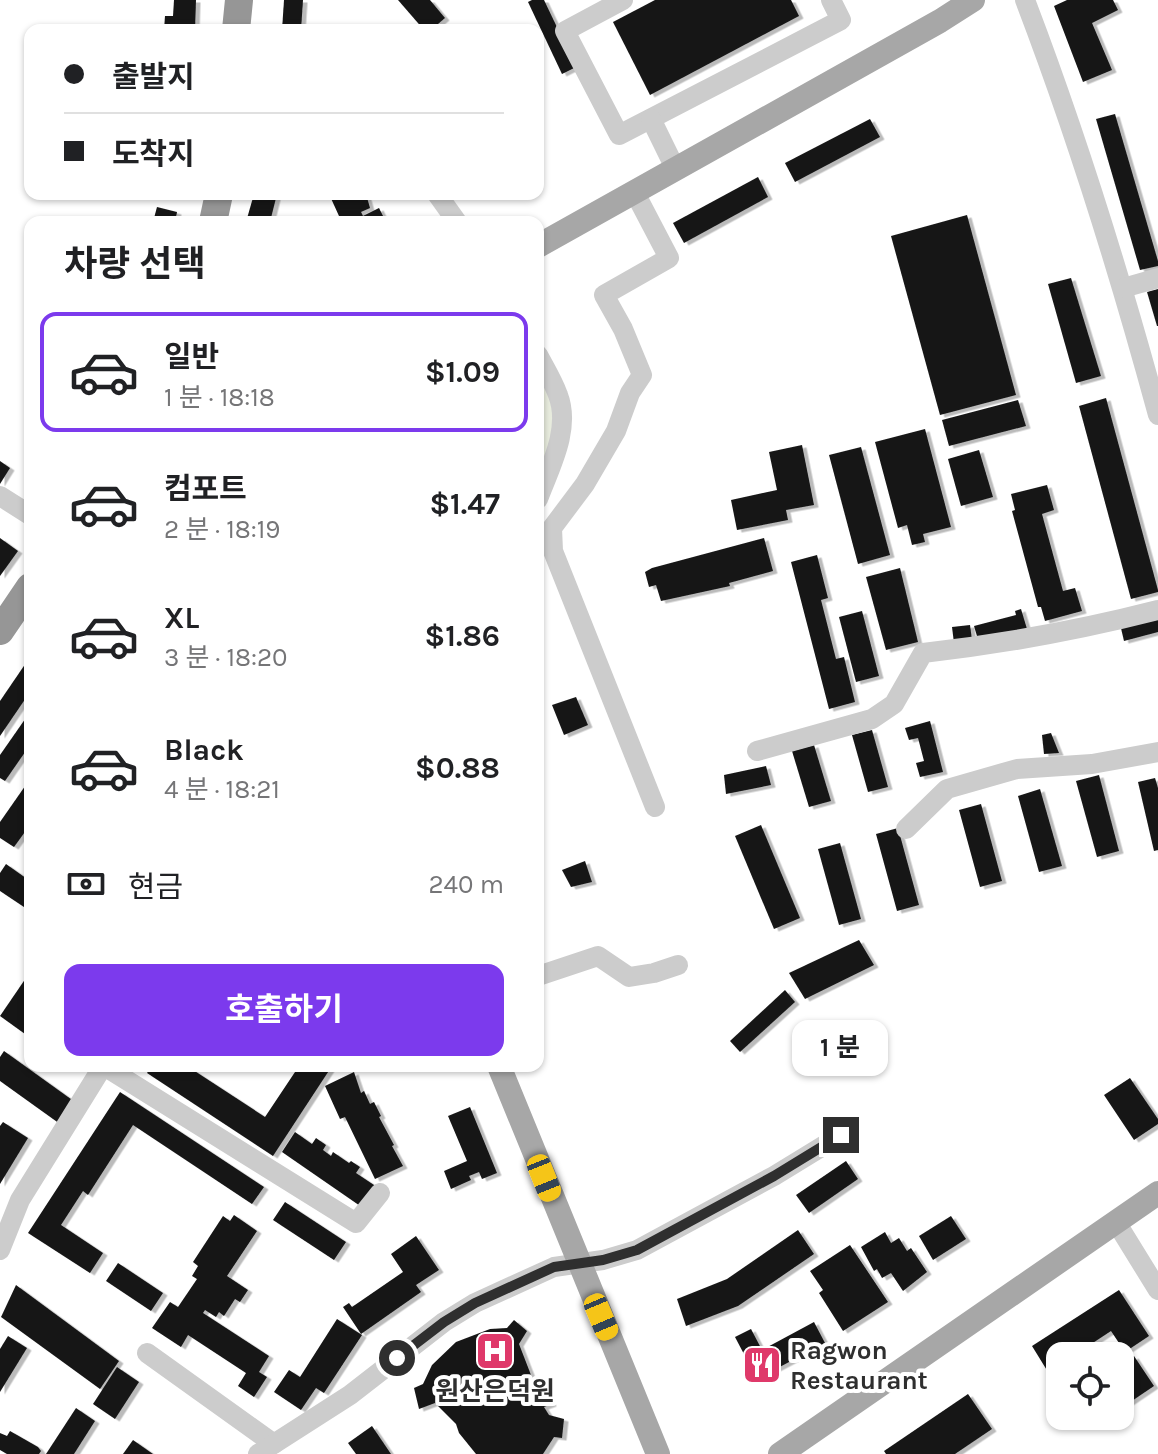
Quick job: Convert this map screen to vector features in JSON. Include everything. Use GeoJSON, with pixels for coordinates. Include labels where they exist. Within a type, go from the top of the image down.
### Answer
{"type":"FeatureCollection","features":[{"type":"Feature","properties":{"kind":"highway"},"geometry":{"type":"LineString","coordinates":[[237,24],[239,0]]}},
{"type":"Feature","properties":{"kind":"highway"},"geometry":{"type":"LineString","coordinates":[[0,631],[24,596]]}},
{"type":"Feature","properties":{"kind":"main road"},"geometry":{"type":"LineString","coordinates":[[544,243],[973,0]]}},
{"type":"Feature","properties":{"kind":"main road"},"geometry":{"type":"LineString","coordinates":[[501,1072],[658,1454]]}},
{"type":"Feature","properties":{"kind":"main road"},"geometry":{"type":"LineString","coordinates":[[780,1454],[1158,1193]]}},
{"type":"Feature","properties":{"kind":"street"},"geometry":{"type":"LineString","coordinates":[[623,0],[565,31],[619,135],[841,20],[831,0]]}},
{"type":"Feature","properties":{"kind":"street"},"geometry":{"type":"LineString","coordinates":[[1025,0],[1068,113],[1123,288],[1158,415]]}},
{"type":"Feature","properties":{"kind":"street"},"geometry":{"type":"LineString","coordinates":[[651,119],[676,170]]}},
{"type":"Feature","properties":{"kind":"street"},"geometry":{"type":"LineString","coordinates":[[635,193],[669,258],[604,295],[623,329],[642,375],[630,393],[616,431],[585,484],[552,528],[553,551],[655,807]]}},
{"type":"Feature","properties":{"kind":"street"},"geometry":{"type":"LineString","coordinates":[[1123,288],[1158,278]]}},
{"type":"Feature","properties":{"kind":"street"},"geometry":{"type":"LineString","coordinates":[[544,367],[559,396],[563,414],[561,437],[544,483]]}},
{"type":"Feature","properties":{"kind":"street"},"geometry":{"type":"LineString","coordinates":[[0,496],[24,511]]}},
{"type":"Feature","properties":{"kind":"street"},"geometry":{"type":"LineString","coordinates":[[757,751],[872,719],[894,704],[923,653],[1081,630],[1158,610]]}},
{"type":"Feature","properties":{"kind":"street"},"geometry":{"type":"LineString","coordinates":[[906,829],[947,789],[1017,769],[1092,764],[1158,752]]}},
{"type":"Feature","properties":{"kind":"street"},"geometry":{"type":"LineString","coordinates":[[544,974],[598,956],[629,977],[678,965]]}},
{"type":"Feature","properties":{"kind":"street"},"geometry":{"type":"LineString","coordinates":[[0,1250],[20,1200],[99,1072]]}},
{"type":"Feature","properties":{"kind":"street"},"geometry":{"type":"LineString","coordinates":[[113,1072],[356,1223],[380,1193]]}},
{"type":"Feature","properties":{"kind":"street"},"geometry":{"type":"LineString","coordinates":[[147,1353],[266,1449],[350,1395],[444,1322],[475,1303],[554,1267],[603,1260],[637,1250],[774,1176],[841,1135]]}},
{"type":"Feature","properties":{"kind":"street"},"geometry":{"type":"LineString","coordinates":[[1116,1222],[1158,1290]]}},
{"type":"Feature","properties":{"kind":"shaded area"},"geometry":{"type":"Polygon","coordinates":[[[544,387],[554,417],[544,466],[544,387]]]}},
{"type":"Feature","properties":{"kind":"building"},"geometry":{"type":"Polygon","coordinates":[[[174,0],[196,0],[195,24],[164,24],[165,16],[173,16],[174,0]]]}},
{"type":"Feature","properties":{"kind":"building"},"geometry":{"type":"Polygon","coordinates":[[[284,0],[303,0],[301,24],[282,24],[284,0]]]}},
{"type":"Feature","properties":{"kind":"building"},"geometry":{"type":"Polygon","coordinates":[[[398,0],[430,0],[445,18],[438,24],[419,24],[398,0]]]}},
{"type":"Feature","properties":{"kind":"building"},"geometry":{"type":"Polygon","coordinates":[[[544,0],[576,67],[562,74],[544,36],[544,24],[538,24],[528,2],[544,0]]]}},
{"type":"Feature","properties":{"kind":"building"},"geometry":{"type":"Polygon","coordinates":[[[655,0],[791,0],[799,16],[650,95],[613,22],[655,0]]]}},
{"type":"Feature","properties":{"kind":"building"},"geometry":{"type":"Polygon","coordinates":[[[1067,0],[1113,0],[1118,10],[1092,23],[1112,70],[1083,82],[1054,6],[1067,0]]]}},
{"type":"Feature","properties":{"kind":"building"},"geometry":{"type":"Polygon","coordinates":[[[1115,114],[1158,261],[1158,266],[1140,270],[1096,119],[1115,114]]]}},
{"type":"Feature","properties":{"kind":"building"},"geometry":{"type":"Polygon","coordinates":[[[870,119],[880,137],[795,182],[785,163],[870,119]]]}},
{"type":"Feature","properties":{"kind":"building"},"geometry":{"type":"Polygon","coordinates":[[[758,177],[768,197],[684,243],[673,223],[758,177]]]}},
{"type":"Feature","properties":{"kind":"building"},"geometry":{"type":"Polygon","coordinates":[[[252,200],[276,200],[272,216],[248,216],[252,200]]]}},
{"type":"Feature","properties":{"kind":"building"},"geometry":{"type":"Polygon","coordinates":[[[332,200],[368,200],[370,208],[361,212],[363,216],[339,216],[332,200]]]}},
{"type":"Feature","properties":{"kind":"building"},"geometry":{"type":"Polygon","coordinates":[[[157,207],[177,212],[176,216],[155,216],[157,207]]]}},
{"type":"Feature","properties":{"kind":"building"},"geometry":{"type":"Polygon","coordinates":[[[379,208],[383,216],[363,216],[379,208]]]}},
{"type":"Feature","properties":{"kind":"building"},"geometry":{"type":"Polygon","coordinates":[[[967,215],[1016,395],[940,415],[891,236],[967,215]]]}},
{"type":"Feature","properties":{"kind":"building"},"geometry":{"type":"Polygon","coordinates":[[[1071,278],[1101,376],[1076,383],[1048,284],[1071,278]]]}},
{"type":"Feature","properties":{"kind":"building"},"geometry":{"type":"Polygon","coordinates":[[[1158,289],[1158,326],[1157,326],[1147,292],[1158,289]]]}},
{"type":"Feature","properties":{"kind":"building"},"geometry":{"type":"Polygon","coordinates":[[[1106,398],[1158,590],[1131,599],[1079,406],[1106,398]]]}},
{"type":"Feature","properties":{"kind":"building"},"geometry":{"type":"Polygon","coordinates":[[[1018,400],[1026,426],[949,446],[942,420],[1018,400]]]}},
{"type":"Feature","properties":{"kind":"building"},"geometry":{"type":"Polygon","coordinates":[[[925,429],[951,527],[923,534],[925,542],[912,545],[907,525],[898,528],[875,442],[925,429]]]}},
{"type":"Feature","properties":{"kind":"building"},"geometry":{"type":"Polygon","coordinates":[[[802,445],[814,505],[786,510],[788,520],[737,530],[731,500],[777,490],[769,452],[802,445]]]}},
{"type":"Feature","properties":{"kind":"building"},"geometry":{"type":"Polygon","coordinates":[[[861,447],[890,555],[858,564],[829,455],[861,447]]]}},
{"type":"Feature","properties":{"kind":"building"},"geometry":{"type":"Polygon","coordinates":[[[979,450],[993,497],[961,506],[948,459],[979,450]]]}},
{"type":"Feature","properties":{"kind":"building"},"geometry":{"type":"Polygon","coordinates":[[[0,461],[10,468],[0,484],[0,461]]]}},
{"type":"Feature","properties":{"kind":"building"},"geometry":{"type":"Polygon","coordinates":[[[1047,485],[1054,510],[1042,514],[1063,591],[1075,588],[1082,611],[1045,621],[1041,607],[1038,607],[1012,511],[1015,510],[1011,494],[1047,485]]]}},
{"type":"Feature","properties":{"kind":"building"},"geometry":{"type":"Polygon","coordinates":[[[0,538],[18,551],[0,576],[0,538]]]}},
{"type":"Feature","properties":{"kind":"building"},"geometry":{"type":"Polygon","coordinates":[[[764,538],[773,571],[729,583],[730,586],[661,601],[656,585],[649,587],[645,572],[652,568],[764,538]]]}},
{"type":"Feature","properties":{"kind":"building"},"geometry":{"type":"Polygon","coordinates":[[[817,555],[828,598],[821,600],[836,659],[844,657],[855,702],[829,709],[791,562],[817,555]]]}},
{"type":"Feature","properties":{"kind":"building"},"geometry":{"type":"Polygon","coordinates":[[[900,568],[918,642],[886,650],[866,577],[900,568]]]}},
{"type":"Feature","properties":{"kind":"building"},"geometry":{"type":"Polygon","coordinates":[[[1021,609],[1027,629],[979,643],[974,626],[1016,615],[1015,611],[1021,609]]]}},
{"type":"Feature","properties":{"kind":"building"},"geometry":{"type":"Polygon","coordinates":[[[862,611],[879,676],[856,682],[839,617],[862,611]]]}},
{"type":"Feature","properties":{"kind":"building"},"geometry":{"type":"Polygon","coordinates":[[[1158,614],[1158,632],[1124,641],[1120,624],[1158,614]]]}},
{"type":"Feature","properties":{"kind":"building"},"geometry":{"type":"Polygon","coordinates":[[[970,625],[972,640],[954,643],[952,627],[970,625]]]}},
{"type":"Feature","properties":{"kind":"building"},"geometry":{"type":"Polygon","coordinates":[[[24,666],[24,701],[0,736],[0,701],[24,666]]]}},
{"type":"Feature","properties":{"kind":"building"},"geometry":{"type":"Polygon","coordinates":[[[576,697],[588,725],[564,735],[552,705],[576,697]]]}},
{"type":"Feature","properties":{"kind":"building"},"geometry":{"type":"Polygon","coordinates":[[[24,721],[24,754],[5,781],[0,778],[0,755],[24,721]]]}},
{"type":"Feature","properties":{"kind":"building"},"geometry":{"type":"Polygon","coordinates":[[[930,721],[943,772],[920,777],[916,763],[924,761],[918,738],[909,740],[905,728],[930,721]]]}},
{"type":"Feature","properties":{"kind":"building"},"geometry":{"type":"Polygon","coordinates":[[[872,730],[888,787],[868,792],[852,735],[872,730]]]}},
{"type":"Feature","properties":{"kind":"building"},"geometry":{"type":"Polygon","coordinates":[[[1051,733],[1059,753],[1044,754],[1042,735],[1051,733]]]}},
{"type":"Feature","properties":{"kind":"building"},"geometry":{"type":"Polygon","coordinates":[[[814,745],[831,801],[809,807],[792,751],[814,745]]]}},
{"type":"Feature","properties":{"kind":"building"},"geometry":{"type":"Polygon","coordinates":[[[766,766],[771,785],[726,794],[724,775],[766,766]]]}},
{"type":"Feature","properties":{"kind":"building"},"geometry":{"type":"Polygon","coordinates":[[[1099,775],[1119,851],[1097,857],[1076,781],[1099,775]]]}},
{"type":"Feature","properties":{"kind":"building"},"geometry":{"type":"Polygon","coordinates":[[[1155,778],[1158,788],[1158,850],[1154,851],[1138,782],[1155,778]]]}},
{"type":"Feature","properties":{"kind":"building"},"geometry":{"type":"Polygon","coordinates":[[[24,788],[24,833],[14,847],[0,838],[0,822],[24,788]]]}},
{"type":"Feature","properties":{"kind":"building"},"geometry":{"type":"Polygon","coordinates":[[[1040,789],[1062,866],[1039,872],[1018,796],[1040,789]]]}},
{"type":"Feature","properties":{"kind":"building"},"geometry":{"type":"Polygon","coordinates":[[[981,804],[1002,881],[980,887],[959,810],[981,804]]]}},
{"type":"Feature","properties":{"kind":"building"},"geometry":{"type":"Polygon","coordinates":[[[761,825],[800,918],[774,929],[735,836],[761,825]]]}},
{"type":"Feature","properties":{"kind":"building"},"geometry":{"type":"Polygon","coordinates":[[[898,828],[919,905],[897,911],[876,834],[898,828]]]}},
{"type":"Feature","properties":{"kind":"building"},"geometry":{"type":"Polygon","coordinates":[[[840,843],[861,919],[839,925],[818,849],[840,843]]]}},
{"type":"Feature","properties":{"kind":"building"},"geometry":{"type":"Polygon","coordinates":[[[585,861],[592,882],[571,887],[562,870],[585,861]]]}},
{"type":"Feature","properties":{"kind":"building"},"geometry":{"type":"Polygon","coordinates":[[[6,864],[24,877],[24,907],[0,891],[0,873],[6,864]]]}},
{"type":"Feature","properties":{"kind":"building"},"geometry":{"type":"Polygon","coordinates":[[[859,940],[874,965],[805,999],[789,973],[859,940]]]}},
{"type":"Feature","properties":{"kind":"building"},"geometry":{"type":"Polygon","coordinates":[[[24,981],[24,1033],[0,1016],[24,981]]]}},
{"type":"Feature","properties":{"kind":"building"},"geometry":{"type":"Polygon","coordinates":[[[785,990],[795,1002],[740,1052],[730,1041],[785,990]]]}},
{"type":"Feature","properties":{"kind":"building"},"geometry":{"type":"Polygon","coordinates":[[[4,1051],[24,1065],[24,1072],[33,1072],[75,1102],[60,1124],[0,1081],[0,1057],[4,1051]]]}},
{"type":"Feature","properties":{"kind":"building"},"geometry":{"type":"Polygon","coordinates":[[[196,1072],[265,1117],[295,1072],[328,1072],[273,1156],[147,1073],[196,1072]]]}},
{"type":"Feature","properties":{"kind":"building"},"geometry":{"type":"Polygon","coordinates":[[[354,1072],[361,1093],[364,1091],[370,1104],[374,1102],[403,1166],[375,1179],[345,1117],[340,1119],[325,1086],[354,1072]]]}},
{"type":"Feature","properties":{"kind":"building"},"geometry":{"type":"Polygon","coordinates":[[[1130,1078],[1158,1119],[1158,1124],[1134,1140],[1104,1095],[1130,1078]]]}},
{"type":"Feature","properties":{"kind":"building"},"geometry":{"type":"Polygon","coordinates":[[[120,1092],[264,1187],[252,1204],[133,1125],[88,1195],[83,1191],[61,1225],[103,1253],[90,1273],[28,1233],[120,1092]]]}},
{"type":"Feature","properties":{"kind":"building"},"geometry":{"type":"Polygon","coordinates":[[[470,1107],[497,1173],[482,1179],[479,1172],[469,1176],[471,1180],[451,1189],[444,1171],[467,1161],[448,1116],[470,1107]]]}},
{"type":"Feature","properties":{"kind":"building"},"geometry":{"type":"Polygon","coordinates":[[[3,1122],[28,1138],[0,1184],[0,1126],[3,1122]]]}},
{"type":"Feature","properties":{"kind":"building"},"geometry":{"type":"Polygon","coordinates":[[[295,1132],[312,1144],[316,1138],[326,1145],[323,1150],[331,1156],[333,1152],[360,1167],[356,1173],[380,1189],[366,1210],[282,1152],[295,1132]]]}},
{"type":"Feature","properties":{"kind":"building"},"geometry":{"type":"Polygon","coordinates":[[[846,1161],[858,1179],[809,1213],[796,1195],[846,1161]]]}},
{"type":"Feature","properties":{"kind":"building"},"geometry":{"type":"Polygon","coordinates":[[[285,1202],[346,1242],[334,1260],[273,1220],[285,1202]]]}},
{"type":"Feature","properties":{"kind":"building"},"geometry":{"type":"Polygon","coordinates":[[[234,1215],[257,1231],[227,1276],[248,1290],[240,1302],[235,1299],[224,1316],[219,1312],[216,1317],[205,1310],[203,1313],[269,1356],[259,1372],[267,1377],[254,1397],[238,1386],[246,1373],[188,1335],[181,1347],[152,1328],[170,1302],[178,1307],[197,1279],[192,1276],[198,1266],[193,1262],[223,1216],[230,1221],[234,1215]]]}},
{"type":"Feature","properties":{"kind":"building"},"geometry":{"type":"Polygon","coordinates":[[[951,1216],[966,1239],[933,1260],[919,1236],[951,1216]]]}},
{"type":"Feature","properties":{"kind":"building"},"geometry":{"type":"Polygon","coordinates":[[[798,1230],[814,1254],[738,1306],[686,1326],[677,1299],[727,1279],[798,1230]]]}},
{"type":"Feature","properties":{"kind":"building"},"geometry":{"type":"Polygon","coordinates":[[[885,1232],[891,1243],[899,1238],[907,1251],[911,1248],[927,1272],[903,1291],[891,1273],[882,1278],[877,1269],[874,1271],[861,1247],[885,1232]]]}},
{"type":"Feature","properties":{"kind":"building"},"geometry":{"type":"Polygon","coordinates":[[[416,1236],[439,1270],[416,1285],[421,1292],[361,1334],[343,1307],[349,1303],[352,1307],[403,1272],[391,1254],[416,1236]]]}},
{"type":"Feature","properties":{"kind":"building"},"geometry":{"type":"Polygon","coordinates":[[[850,1245],[888,1302],[843,1331],[819,1293],[823,1290],[810,1271],[850,1245]]]}},
{"type":"Feature","properties":{"kind":"building"},"geometry":{"type":"Polygon","coordinates":[[[118,1263],[163,1293],[151,1311],[106,1281],[118,1263]]]}},
{"type":"Feature","properties":{"kind":"building"},"geometry":{"type":"Polygon","coordinates":[[[16,1285],[119,1361],[100,1389],[1,1317],[16,1285]]]}},
{"type":"Feature","properties":{"kind":"building"},"geometry":{"type":"Polygon","coordinates":[[[1119,1290],[1149,1336],[1134,1346],[1134,1342],[1118,1342],[1111,1331],[1094,1342],[1046,1342],[1046,1369],[1032,1346],[1119,1290]]]}},
{"type":"Feature","properties":{"kind":"building"},"geometry":{"type":"Polygon","coordinates":[[[337,1319],[362,1335],[324,1393],[316,1388],[301,1410],[274,1392],[289,1370],[300,1377],[337,1319]]]}},
{"type":"Feature","properties":{"kind":"building"},"geometry":{"type":"Polygon","coordinates":[[[514,1320],[527,1331],[519,1344],[536,1388],[544,1385],[552,1404],[544,1407],[549,1415],[564,1419],[562,1438],[554,1437],[543,1454],[476,1454],[459,1433],[456,1424],[435,1403],[419,1409],[414,1388],[423,1384],[432,1365],[456,1342],[490,1329],[507,1328],[514,1320]]]}},
{"type":"Feature","properties":{"kind":"building"},"geometry":{"type":"Polygon","coordinates":[[[814,1322],[825,1343],[757,1379],[735,1337],[751,1329],[762,1350],[814,1322]]]}},
{"type":"Feature","properties":{"kind":"building"},"geometry":{"type":"Polygon","coordinates":[[[8,1336],[27,1348],[0,1392],[0,1349],[8,1336]]]}},
{"type":"Feature","properties":{"kind":"building"},"geometry":{"type":"Polygon","coordinates":[[[1134,1356],[1154,1386],[1134,1400],[1134,1356]]]}},
{"type":"Feature","properties":{"kind":"building"},"geometry":{"type":"Polygon","coordinates":[[[117,1367],[139,1382],[115,1419],[93,1404],[117,1367]]]}},
{"type":"Feature","properties":{"kind":"building"},"geometry":{"type":"Polygon","coordinates":[[[968,1394],[992,1429],[955,1454],[886,1454],[884,1451],[968,1394]]]}},
{"type":"Feature","properties":{"kind":"building"},"geometry":{"type":"Polygon","coordinates":[[[76,1408],[95,1421],[74,1454],[46,1454],[76,1408]]]}},
{"type":"Feature","properties":{"kind":"building"},"geometry":{"type":"Polygon","coordinates":[[[372,1426],[391,1454],[356,1454],[348,1443],[372,1426]]]}},
{"type":"Feature","properties":{"kind":"building"},"geometry":{"type":"Polygon","coordinates":[[[10,1431],[38,1447],[41,1451],[39,1454],[7,1454],[0,1450],[0,1433],[7,1436],[10,1431]]]}},
{"type":"Feature","properties":{"kind":"building"},"geometry":{"type":"Polygon","coordinates":[[[133,1440],[153,1454],[123,1454],[133,1440]]]}},
{"type":"Feature","properties":{"kind":"place","name":"원산은덕원"},"geometry":{"type":"Point","coordinates":[495,1351]}},
{"type":"Feature","properties":{"kind":"place","name":"Ragwon Restaurant"},"geometry":{"type":"Point","coordinates":[762,1365]}},
{"type":"Feature","properties":{"kind":"route"},"geometry":{"type":"LineString","coordinates":[[397,1358],[475,1303],[554,1267],[603,1260],[637,1250],[774,1176],[841,1135]]}}]}
